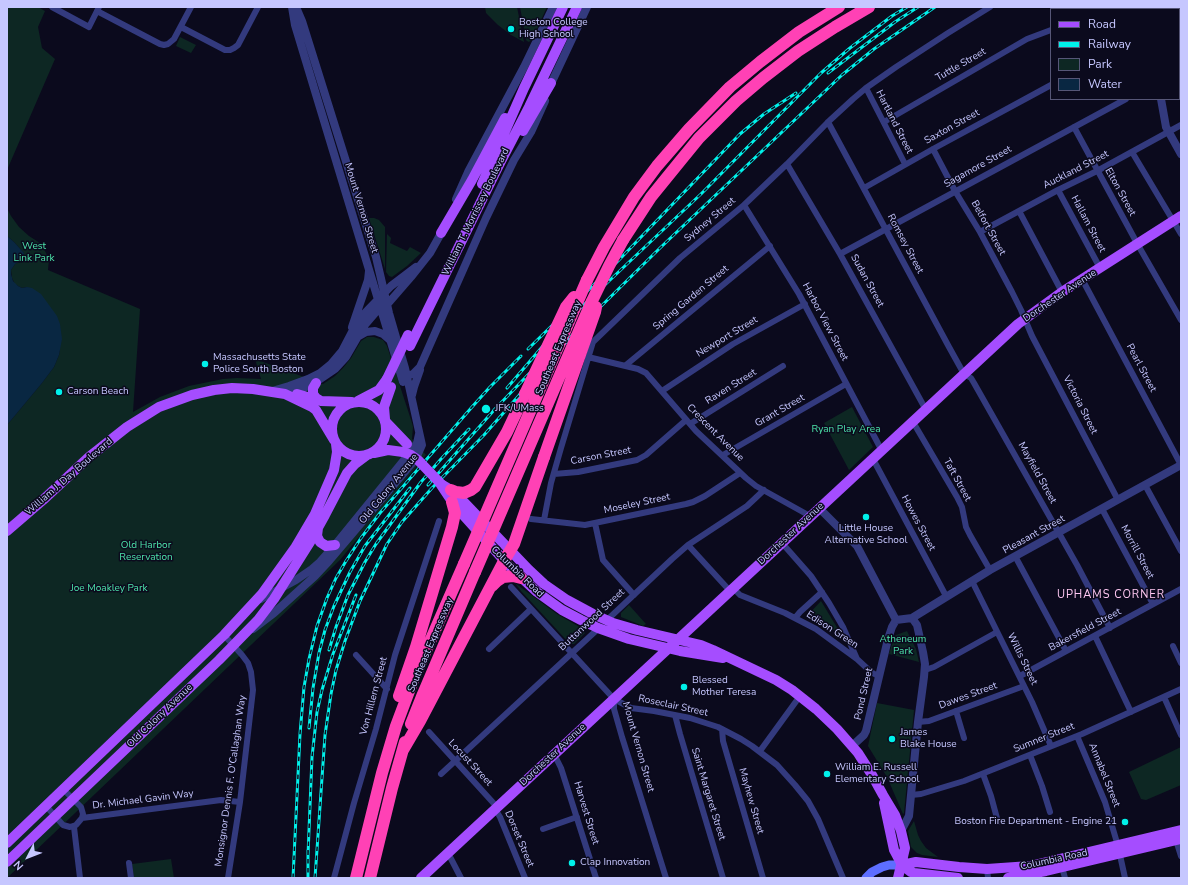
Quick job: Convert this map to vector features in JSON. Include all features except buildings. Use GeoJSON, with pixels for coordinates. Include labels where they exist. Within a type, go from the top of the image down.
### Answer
{"type":"FeatureCollection","features":[{"type":"Feature","properties":{"kind":"highway","name":"Southeast Expressway"},"geometry":{"type":"LineString","coordinates":[[356,878],[380,778],[396,726],[414,678],[587,280],[614,230],[632,201],[657,166],[686,132],[713,104],[741,78],[775,50],[840,7]]}},
{"type":"Feature","properties":{"kind":"highway","name":"Southeast Expressway"},"geometry":{"type":"LineString","coordinates":[[370,878],[403,750],[422,694],[600,283],[624,240],[645,206],[674,168],[699,138],[736,101],[766,75],[798,51],[869,7]]}},
{"type":"Feature","properties":{"kind":"highway"},"geometry":{"type":"LineString","coordinates":[[446,487],[456,492],[463,493],[473,489],[513,421],[566,307],[587,280]]}},
{"type":"Feature","properties":{"kind":"highway"},"geometry":{"type":"LineString","coordinates":[[403,750],[420,721],[488,590],[514,544],[595,312],[600,283]]}},
{"type":"Feature","properties":{"kind":"highway"},"geometry":{"type":"LineString","coordinates":[[396,726],[396,704],[416,647],[453,524],[455,513],[452,502]]}},
{"type":"Feature","properties":{"kind":"highway"},"geometry":{"type":"LineString","coordinates":[[488,590],[503,577],[513,576],[521,578]]}},
{"type":"Feature","properties":{"kind":"main road","name":"William T. Morrissey Boulevard"},"geometry":{"type":"LineString","coordinates":[[385,420],[384,407],[389,383],[408,335],[481,186],[524,88],[563,7]]}},
{"type":"Feature","properties":{"kind":"main road","name":"William T. Morrissey Boulevard"},"geometry":{"type":"LineString","coordinates":[[356,402],[377,392],[389,383],[410,346],[577,7]]}},
{"type":"Feature","properties":{"kind":"main road"},"geometry":{"type":"LineString","coordinates":[[498,167],[527,126],[551,83]]}},
{"type":"Feature","properties":{"kind":"main road"},"geometry":{"type":"LineString","coordinates":[[441,233],[470,184],[504,120],[524,88]]}},
{"type":"Feature","properties":{"kind":"main road","name":"Dorchester Avenue"},"geometry":{"type":"LineString","coordinates":[[421,878],[810,516],[1025,319],[1062,292],[1177,219]]}},
{"type":"Feature","properties":{"kind":"main road"},"geometry":{"type":"LineString","coordinates":[[316,383],[313,388],[313,392],[316,398],[321,401]]}},
{"type":"Feature","properties":{"kind":"main road","name":"William J. Day Boulevard"},"geometry":{"type":"LineString","coordinates":[[7,531],[93,454],[127,427],[156,409],[186,396],[219,389],[241,388],[285,394],[298,394],[321,401],[356,402]]}},
{"type":"Feature","properties":{"kind":"main road","name":"William J. Day Boulevard"},"geometry":{"type":"LineString","coordinates":[[285,394],[316,410],[335,442]]}},
{"type":"Feature","properties":{"kind":"main road"},"geometry":{"type":"LineString","coordinates":[[243,636],[266,611],[282,587],[318,528],[347,472],[355,464],[379,448],[385,440],[387,429],[385,420],[374,406],[366,402],[356,402],[343,407],[335,416],[332,429],[337,452],[334,470],[315,514],[303,536],[285,563],[249,608]]}},
{"type":"Feature","properties":{"kind":"main road","name":"Columbia Road"},"geometry":{"type":"LineString","coordinates":[[385,420],[405,448],[464,502],[507,556],[521,578],[553,604],[575,618],[629,640],[697,654],[731,659]]}},
{"type":"Feature","properties":{"kind":"main road"},"geometry":{"type":"LineString","coordinates":[[335,442],[343,451],[350,455],[360,456],[405,448]]}},
{"type":"Feature","properties":{"kind":"main road","name":"Columbia Road"},"geometry":{"type":"LineString","coordinates":[[446,487],[452,502],[507,556],[529,570],[550,588],[576,605],[607,621],[637,630],[701,645],[772,678],[800,696],[826,718],[852,746],[868,769],[892,810],[901,831],[905,848],[902,865]]}},
{"type":"Feature","properties":{"kind":"main road"},"geometry":{"type":"LineString","coordinates":[[318,528],[320,542],[326,546],[335,544]]}},
{"type":"Feature","properties":{"kind":"main road","name":"Old Colony Avenue"},"geometry":{"type":"LineString","coordinates":[[7,843],[224,635],[249,608]]}},
{"type":"Feature","properties":{"kind":"main road","name":"Old Colony Avenue"},"geometry":{"type":"LineString","coordinates":[[7,862],[243,636]]}},
{"type":"Feature","properties":{"kind":"main road"},"geometry":{"type":"LineString","coordinates":[[646,644],[655,660]]}},
{"type":"Feature","properties":{"kind":"main road","name":"Columbia Road"},"geometry":{"type":"LineString","coordinates":[[882,795],[894,850],[902,865],[914,875],[958,878]]}},
{"type":"Feature","properties":{"kind":"main road","name":"Columbia Road"},"geometry":{"type":"LineString","coordinates":[[1008,878],[1062,868],[1181,830]]}},
{"type":"Feature","properties":{"kind":"main road","name":"Columbia Road"},"geometry":{"type":"LineString","coordinates":[[902,865],[916,862],[959,867],[988,874],[1179,840]]}},
{"type":"Feature","properties":{"kind":"main road"},"geometry":{"type":"LineString","coordinates":[[866,878],[882,866],[902,865],[898,878]]}},
{"type":"Feature","properties":{"kind":"street"},"geometry":{"type":"LineString","coordinates":[[52,7],[89,27],[98,9],[164,45],[171,42],[191,7]]}},
{"type":"Feature","properties":{"kind":"street"},"geometry":{"type":"LineString","coordinates":[[181,26],[225,50],[230,50],[238,45],[258,7]]}},
{"type":"Feature","properties":{"kind":"street","name":"Mount Vernon Street"},"geometry":{"type":"LineString","coordinates":[[292,7],[295,25],[378,300],[383,310],[403,373],[410,404],[415,414]]}},
{"type":"Feature","properties":{"kind":"street","name":"Mount Vernon Street"},"geometry":{"type":"LineString","coordinates":[[296,7],[302,21],[380,271],[384,293],[383,310],[391,341],[412,398],[420,432]]}},
{"type":"Feature","properties":{"kind":"street"},"geometry":{"type":"LineString","coordinates":[[383,310],[412,276],[441,233],[468,172],[524,67],[553,7]]}},
{"type":"Feature","properties":{"kind":"street","name":"William T. Morrissey Boulevard"},"geometry":{"type":"LineString","coordinates":[[412,398],[414,387],[423,361],[486,218],[514,160],[539,115],[551,83],[587,7]]}},
{"type":"Feature","properties":{"kind":"street","name":"Sydney Street"},"geometry":{"type":"LineString","coordinates":[[544,520],[554,474],[593,342],[680,258],[744,205],[828,122],[866,88],[948,33],[990,7]]}},
{"type":"Feature","properties":{"kind":"street","name":"Tuttle Street"},"geometry":{"type":"LineString","coordinates":[[884,122],[1027,39],[1050,30]]}},
{"type":"Feature","properties":{"kind":"street","name":"Saxton Street"},"geometry":{"type":"LineString","coordinates":[[864,188],[932,149],[1050,86]]}},
{"type":"Feature","properties":{"kind":"street","name":"Hartland Street"},"geometry":{"type":"LineString","coordinates":[[866,88],[905,164]]}},
{"type":"Feature","properties":{"kind":"street","name":"Sagamore Street"},"geometry":{"type":"LineString","coordinates":[[840,254],[1124,100]]}},
{"type":"Feature","properties":{"kind":"street"},"geometry":{"type":"LineString","coordinates":[[1161,100],[1168,132],[1181,154]]}},
{"type":"Feature","properties":{"kind":"street","name":"Romsey Street"},"geometry":{"type":"LineString","coordinates":[[828,122],[964,374]]}},
{"type":"Feature","properties":{"kind":"street","name":"Auckland Street"},"geometry":{"type":"LineString","coordinates":[[980,232],[1181,125]]}},
{"type":"Feature","properties":{"kind":"street","name":"Elton Street"},"geometry":{"type":"LineString","coordinates":[[1074,127],[1138,245],[1181,320]]}},
{"type":"Feature","properties":{"kind":"street","name":"Belfort Street"},"geometry":{"type":"LineString","coordinates":[[932,149],[980,232],[1025,319]]}},
{"type":"Feature","properties":{"kind":"street"},"geometry":{"type":"LineString","coordinates":[[1132,152],[1177,219],[1181,234]]}},
{"type":"Feature","properties":{"kind":"street","name":"Sudan Street"},"geometry":{"type":"LineString","coordinates":[[787,164],[840,254],[926,410]]}},
{"type":"Feature","properties":{"kind":"street","name":"Hallam Street"},"geometry":{"type":"LineString","coordinates":[[1058,190],[1100,268]]}},
{"type":"Feature","properties":{"kind":"street","name":"Harbor View Street"},"geometry":{"type":"LineString","coordinates":[[744,205],[805,304],[882,451]]}},
{"type":"Feature","properties":{"kind":"street"},"geometry":{"type":"LineString","coordinates":[[1019,211],[1062,292]]}},
{"type":"Feature","properties":{"kind":"street","name":"Spring Garden Street"},"geometry":{"type":"LineString","coordinates":[[626,365],[770,246]]}},
{"type":"Feature","properties":{"kind":"street"},"geometry":{"type":"LineString","coordinates":[[384,293],[424,260]]}},
{"type":"Feature","properties":{"kind":"street"},"geometry":{"type":"LineString","coordinates":[[345,346],[368,280],[368,264]]}},
{"type":"Feature","properties":{"kind":"street"},"geometry":{"type":"LineString","coordinates":[[380,271],[384,277],[389,280],[401,278]]}},
{"type":"Feature","properties":{"kind":"street","name":"Pearl Street"},"geometry":{"type":"LineString","coordinates":[[1082,279],[1181,465]]}},
{"type":"Feature","properties":{"kind":"street","name":"William J. Day Boulevard"},"geometry":{"type":"LineString","coordinates":[[269,391],[286,388],[314,376],[331,364],[339,356],[358,323],[384,293]]}},
{"type":"Feature","properties":{"kind":"street","name":"Newport Street"},"geometry":{"type":"LineString","coordinates":[[662,391],[733,344],[805,304]]}},
{"type":"Feature","properties":{"kind":"street","name":"William J. Day Boulevard"},"geometry":{"type":"LineString","coordinates":[[285,394],[298,391],[316,383],[331,372],[348,354],[365,325],[383,310]]}},
{"type":"Feature","properties":{"kind":"street","name":"Victoria Street"},"geometry":{"type":"LineString","coordinates":[[1025,319],[1032,336],[1118,500]]}},
{"type":"Feature","properties":{"kind":"street"},"geometry":{"type":"LineString","coordinates":[[357,338],[366,332],[375,331],[384,335],[391,341]]}},
{"type":"Feature","properties":{"kind":"street","name":"Crescent Avenue"},"geometry":{"type":"LineString","coordinates":[[588,357],[626,365],[642,371],[649,376],[688,422],[740,473],[764,490],[810,516]]}},
{"type":"Feature","properties":{"kind":"street"},"geometry":{"type":"LineString","coordinates":[[403,373],[423,361]]}},
{"type":"Feature","properties":{"kind":"street","name":"Raven Street"},"geometry":{"type":"LineString","coordinates":[[688,422],[783,366]]}},
{"type":"Feature","properties":{"kind":"street","name":"Mayfield Street"},"geometry":{"type":"LineString","coordinates":[[964,374],[971,378],[974,383],[1110,628]]}},
{"type":"Feature","properties":{"kind":"street","name":"Grant Street"},"geometry":{"type":"LineString","coordinates":[[723,455],[846,384]]}},
{"type":"Feature","properties":{"kind":"street","name":"Carson Street"},"geometry":{"type":"LineString","coordinates":[[554,474],[578,472],[638,460],[688,422]]}},
{"type":"Feature","properties":{"kind":"street","name":"Taft Street"},"geometry":{"type":"LineString","coordinates":[[913,422],[957,497],[962,507],[966,527],[990,570]]}},
{"type":"Feature","properties":{"kind":"street","name":"Old Colony Avenue"},"geometry":{"type":"LineString","coordinates":[[249,608],[265,595],[296,580],[312,569],[335,544],[413,449],[420,432]]}},
{"type":"Feature","properties":{"kind":"street","name":"Old Colony Avenue"},"geometry":{"type":"LineString","coordinates":[[243,636],[264,621],[315,576],[329,561],[414,461],[422,445],[420,432]]}},
{"type":"Feature","properties":{"kind":"street","name":"Howes Street"},"geometry":{"type":"LineString","coordinates":[[873,459],[946,596]]}},
{"type":"Feature","properties":{"kind":"street","name":"Pleasant Street"},"geometry":{"type":"LineString","coordinates":[[896,620],[912,618],[990,570],[1181,465]]}},
{"type":"Feature","properties":{"kind":"street","name":"Moseley Street"},"geometry":{"type":"LineString","coordinates":[[531,519],[579,525],[595,524],[693,502],[740,473]]}},
{"type":"Feature","properties":{"kind":"street"},"geometry":{"type":"LineString","coordinates":[[1145,485],[1181,551]]}},
{"type":"Feature","properties":{"kind":"street","name":"Buttonwood Street"},"geometry":{"type":"LineString","coordinates":[[441,774],[672,559],[688,545],[748,506],[764,490]]}},
{"type":"Feature","properties":{"kind":"street"},"geometry":{"type":"LineString","coordinates":[[820,508],[857,546],[896,620]]}},
{"type":"Feature","properties":{"kind":"street","name":"Morrill Street"},"geometry":{"type":"LineString","coordinates":[[1102,509],[1153,604]]}},
{"type":"Feature","properties":{"kind":"street","name":"Von Hillern Street"},"geometry":{"type":"LineString","coordinates":[[334,878],[387,689],[395,655],[439,521]]}},
{"type":"Feature","properties":{"kind":"street"},"geometry":{"type":"LineString","coordinates":[[595,524],[603,560],[634,595]]}},
{"type":"Feature","properties":{"kind":"street","name":"Edison Green"},"geometry":{"type":"LineString","coordinates":[[782,543],[822,592],[843,627],[857,658]]}},
{"type":"Feature","properties":{"kind":"street","name":"Edison Green"},"geometry":{"type":"LineString","coordinates":[[688,545],[732,590],[795,618],[824,634],[857,658],[871,672],[878,676]]}},
{"type":"Feature","properties":{"kind":"street"},"geometry":{"type":"LineString","coordinates":[[1015,556],[1066,651]]}},
{"type":"Feature","properties":{"kind":"street","name":"Willis Street"},"geometry":{"type":"LineString","coordinates":[[972,581],[1020,676],[1051,746]]}},
{"type":"Feature","properties":{"kind":"street","name":"Mount Vernon Street"},"geometry":{"type":"LineString","coordinates":[[511,587],[614,699],[614,709],[622,737],[666,878]]}},
{"type":"Feature","properties":{"kind":"street","name":"Bakersfield Street"},"geometry":{"type":"LineString","coordinates":[[1020,676],[1181,589]]}},
{"type":"Feature","properties":{"kind":"street","name":"Edison Green"},"geometry":{"type":"LineString","coordinates":[[795,618],[822,592]]}},
{"type":"Feature","properties":{"kind":"street"},"geometry":{"type":"LineString","coordinates":[[489,649],[531,609]]}},
{"type":"Feature","properties":{"kind":"street"},"geometry":{"type":"LineString","coordinates":[[901,831],[902,827],[909,818],[918,722],[925,670],[917,625],[912,618]]}},
{"type":"Feature","properties":{"kind":"street","name":"Pond Street"},"geometry":{"type":"LineString","coordinates":[[852,746],[864,735],[866,731],[878,676],[889,636],[896,620]]}},
{"type":"Feature","properties":{"kind":"street"},"geometry":{"type":"LineString","coordinates":[[925,670],[934,667],[997,632]]}},
{"type":"Feature","properties":{"kind":"street","name":"Monsignor Dennis F. O'Callaghan Way"},"geometry":{"type":"LineString","coordinates":[[224,635],[248,663],[254,690],[240,802],[228,878]]}},
{"type":"Feature","properties":{"kind":"street"},"geometry":{"type":"LineString","coordinates":[[1095,636],[1132,712]]}},
{"type":"Feature","properties":{"kind":"street"},"geometry":{"type":"LineString","coordinates":[[1173,646],[1181,663]]}},
{"type":"Feature","properties":{"kind":"street"},"geometry":{"type":"LineString","coordinates":[[356,655],[387,689]]}},
{"type":"Feature","properties":{"kind":"street","name":"Dawes Street"},"geometry":{"type":"LineString","coordinates":[[918,722],[929,721],[1024,686]]}},
{"type":"Feature","properties":{"kind":"street","name":"Sumner Street"},"geometry":{"type":"LineString","coordinates":[[911,795],[920,794],[984,774],[1077,736],[1181,689]]}},
{"type":"Feature","properties":{"kind":"street"},"geometry":{"type":"LineString","coordinates":[[760,751],[800,696]]}},
{"type":"Feature","properties":{"kind":"street"},"geometry":{"type":"LineString","coordinates":[[1164,697],[1181,735]]}},
{"type":"Feature","properties":{"kind":"street","name":"Roseclair Street"},"geometry":{"type":"LineString","coordinates":[[614,699],[631,708],[675,715],[722,729],[760,751],[777,765],[808,801],[818,819],[843,878]]}},
{"type":"Feature","properties":{"kind":"street"},"geometry":{"type":"LineString","coordinates":[[956,711],[964,738]]}},
{"type":"Feature","properties":{"kind":"street","name":"Saint Margaret Street"},"geometry":{"type":"LineString","coordinates":[[675,715],[723,878]]}},
{"type":"Feature","properties":{"kind":"street","name":"Mayhew Street"},"geometry":{"type":"LineString","coordinates":[[722,729],[723,741],[762,878]]}},
{"type":"Feature","properties":{"kind":"street","name":"Locust Street"},"geometry":{"type":"LineString","coordinates":[[429,732],[496,808]]}},
{"type":"Feature","properties":{"kind":"street","name":"Annabel Street"},"geometry":{"type":"LineString","coordinates":[[1077,736],[1104,798],[1125,878]]}},
{"type":"Feature","properties":{"kind":"street","name":"Harvest Street"},"geometry":{"type":"LineString","coordinates":[[554,754],[561,768],[596,878]]}},
{"type":"Feature","properties":{"kind":"street"},"geometry":{"type":"LineString","coordinates":[[1030,755],[1050,812]]}},
{"type":"Feature","properties":{"kind":"street"},"geometry":{"type":"LineString","coordinates":[[984,774],[992,796],[998,822]]}},
{"type":"Feature","properties":{"kind":"street"},"geometry":{"type":"LineString","coordinates":[[63,789],[82,810],[82,818]]}},
{"type":"Feature","properties":{"kind":"street","name":"Dr. Michael Gavin Way"},"geometry":{"type":"LineString","coordinates":[[74,827],[82,818],[221,800],[240,802]]}},
{"type":"Feature","properties":{"kind":"street"},"geometry":{"type":"LineString","coordinates":[[46,806],[63,824],[74,827],[80,878]]}},
{"type":"Feature","properties":{"kind":"street","name":"Dorset Street"},"geometry":{"type":"LineString","coordinates":[[496,808],[525,878]]}},
{"type":"Feature","properties":{"kind":"street"},"geometry":{"type":"LineString","coordinates":[[543,829],[577,817]]}},
{"type":"Feature","properties":{"kind":"street"},"geometry":{"type":"LineString","coordinates":[[1179,840],[1181,856]]}},
{"type":"Feature","properties":{"kind":"street"},"geometry":{"type":"LineString","coordinates":[[448,853],[461,878]]}},
{"type":"Feature","properties":{"kind":"street"},"geometry":{"type":"LineString","coordinates":[[129,863],[131,878]]}},
{"type":"Feature","properties":{"kind":"street"},"geometry":{"type":"LineString","coordinates":[[1062,868],[1065,878]]}},
{"type":"Feature","properties":{"kind":"green space"},"geometry":{"type":"Polygon","coordinates":[[[7,7],[38,7],[45,11],[38,27],[42,48],[55,59],[7,170],[7,7]]]}},
{"type":"Feature","properties":{"kind":"green space"},"geometry":{"type":"Polygon","coordinates":[[[485,7],[517,7],[524,42],[511,35],[498,25],[486,13],[485,7]]]}},
{"type":"Feature","properties":{"kind":"green space"},"geometry":{"type":"Polygon","coordinates":[[[520,7],[547,7],[533,38],[529,42],[526,40],[520,7]]]}},
{"type":"Feature","properties":{"kind":"green space"},"geometry":{"type":"Polygon","coordinates":[[[180,37],[196,45],[191,53],[176,46],[180,37]]]}},
{"type":"Feature","properties":{"kind":"green space","name":"Old Harbor Reservation"},"geometry":{"type":"Polygon","coordinates":[[[7,208],[19,227],[40,243],[44,249],[49,259],[48,270],[140,309],[133,412],[160,397],[189,386],[223,379],[261,379],[255,359],[323,384],[335,376],[343,368],[361,341],[367,337],[374,337],[383,340],[387,346],[412,423],[412,439],[426,455],[340,560],[7,878],[7,425],[54,367],[60,348],[27,287],[22,288],[18,286],[12,278],[11,270],[15,264],[22,261],[24,253],[7,236],[7,208]]]}},
{"type":"Feature","properties":{"kind":"green space"},"geometry":{"type":"Polygon","coordinates":[[[369,218],[379,220],[385,227],[385,269],[369,218]]]}},
{"type":"Feature","properties":{"kind":"green space"},"geometry":{"type":"Polygon","coordinates":[[[387,234],[391,238],[390,243],[407,251],[410,247],[421,253],[392,277],[386,272],[387,234]]]}},
{"type":"Feature","properties":{"kind":"green space","name":"Ryan Play Area"},"geometry":{"type":"Polygon","coordinates":[[[852,407],[873,447],[849,470],[824,423],[852,407]]]}},
{"type":"Feature","properties":{"kind":"green space"},"geometry":{"type":"Polygon","coordinates":[[[515,583],[557,614],[583,629],[585,633],[574,644],[570,644],[515,583]]]}},
{"type":"Feature","properties":{"kind":"green space"},"geometry":{"type":"Polygon","coordinates":[[[821,601],[841,634],[807,616],[821,601]]]}},
{"type":"Feature","properties":{"kind":"green space"},"geometry":{"type":"Polygon","coordinates":[[[629,605],[646,624],[643,626],[621,617],[621,613],[629,605]]]}},
{"type":"Feature","properties":{"kind":"green space","name":"Atheneum Park"},"geometry":{"type":"Polygon","coordinates":[[[907,631],[916,649],[919,662],[889,654],[894,637],[907,631]]]}},
{"type":"Feature","properties":{"kind":"green space"},"geometry":{"type":"Polygon","coordinates":[[[877,703],[914,710],[903,814],[887,777],[868,746],[877,703]]]}},
{"type":"Feature","properties":{"kind":"green space"},"geometry":{"type":"Polygon","coordinates":[[[1181,747],[1181,785],[1146,800],[1141,799],[1129,772],[1181,747]]]}},
{"type":"Feature","properties":{"kind":"green space"},"geometry":{"type":"Polygon","coordinates":[[[914,821],[921,841],[926,848],[938,857],[922,855],[917,853],[911,847],[908,831],[914,821]]]}},
{"type":"Feature","properties":{"kind":"green space"},"geometry":{"type":"Polygon","coordinates":[[[171,859],[174,878],[134,878],[132,864],[171,859]]]}},
{"type":"Feature","properties":{"kind":"water"},"geometry":{"type":"Polygon","coordinates":[[[7,236],[24,253],[22,261],[15,264],[11,270],[13,281],[22,288],[32,288],[41,294],[57,316],[60,324],[62,339],[59,355],[54,367],[7,425],[7,236]]]}},
{"type":"Feature","properties":{"kind":"railway"},"geometry":{"type":"LineString","coordinates":[[507,388],[554,333],[701,194],[821,73],[850,48],[892,16],[907,7]]}},
{"type":"Feature","properties":{"kind":"railway"},"geometry":{"type":"LineString","coordinates":[[828,73],[895,22],[918,7]]}},
{"type":"Feature","properties":{"kind":"railway"},"geometry":{"type":"LineString","coordinates":[[315,878],[325,735],[336,670],[360,601],[387,544],[402,522],[432,488],[484,435],[575,332],[660,248],[842,75],[874,49],[935,7]]}},
{"type":"Feature","properties":{"kind":"railway"},"geometry":{"type":"LineString","coordinates":[[528,349],[618,261],[740,134],[764,114],[796,93]]}},
{"type":"Feature","properties":{"kind":"railway"},"geometry":{"type":"LineString","coordinates":[[428,485],[495,409],[552,350]]}},
{"type":"Feature","properties":{"kind":"railway"},"geometry":{"type":"LineString","coordinates":[[293,878],[300,734],[304,687],[317,626],[327,598],[346,561],[380,513],[472,407],[521,356]]}},
{"type":"Feature","properties":{"kind":"railway"},"geometry":{"type":"LineString","coordinates":[[329,650],[348,595],[376,544],[421,482],[469,429]]}},
{"type":"Feature","properties":{"kind":"railway"},"geometry":{"type":"LineString","coordinates":[[309,728],[313,688],[319,653],[325,630],[334,606],[350,572],[365,546],[410,488]]}},
{"type":"Feature","properties":{"kind":"railway"},"geometry":{"type":"LineString","coordinates":[[308,855],[312,757],[317,712],[333,654],[356,595]]}},
{"type":"Feature","properties":{"kind":"railway"},"geometry":{"type":"LineString","coordinates":[[308,850],[308,878]]}},
{"type":"Feature","properties":{"kind":"place","name":"Boston College High School"},"geometry":{"type":"Point","coordinates":[511,29]}},
{"type":"Feature","properties":{"kind":"place","name":"Massachusetts State Police South Boston"},"geometry":{"type":"Point","coordinates":[205,364]}},
{"type":"Feature","properties":{"kind":"place","name":"Carson Beach"},"geometry":{"type":"Point","coordinates":[59,392]}},
{"type":"Feature","properties":{"kind":"place","name":"JFK/UMass"},"geometry":{"type":"Point","coordinates":[486,409]}},
{"type":"Feature","properties":{"kind":"place","name":"Little House Alternative School"},"geometry":{"type":"Point","coordinates":[866,517]}},
{"type":"Feature","properties":{"kind":"place","name":"Blessed Mother Teresa"},"geometry":{"type":"Point","coordinates":[684,687]}},
{"type":"Feature","properties":{"kind":"place","name":"James Blake House"},"geometry":{"type":"Point","coordinates":[892,739]}},
{"type":"Feature","properties":{"kind":"place","name":"William E. Russell Elementary School"},"geometry":{"type":"Point","coordinates":[827,774]}},
{"type":"Feature","properties":{"kind":"place","name":"Boston Fire Department - Engine 21"},"geometry":{"type":"Point","coordinates":[1125,822]}},
{"type":"Feature","properties":{"kind":"place","name":"Clap Innovation"},"geometry":{"type":"Point","coordinates":[572,863]}},
{"type":"Feature","properties":{"kind":"district","name":"UPHAMS CORNER"},"geometry":{"type":"Point","coordinates":[1111,595]}},
{"type":"Feature","properties":{"kind":"park label","name":"West Link Park"},"geometry":{"type":"Point","coordinates":[34,252]}},
{"type":"Feature","properties":{"kind":"park label","name":"Joe Moakley Park"},"geometry":{"type":"Point","coordinates":[109,589]}}]}
